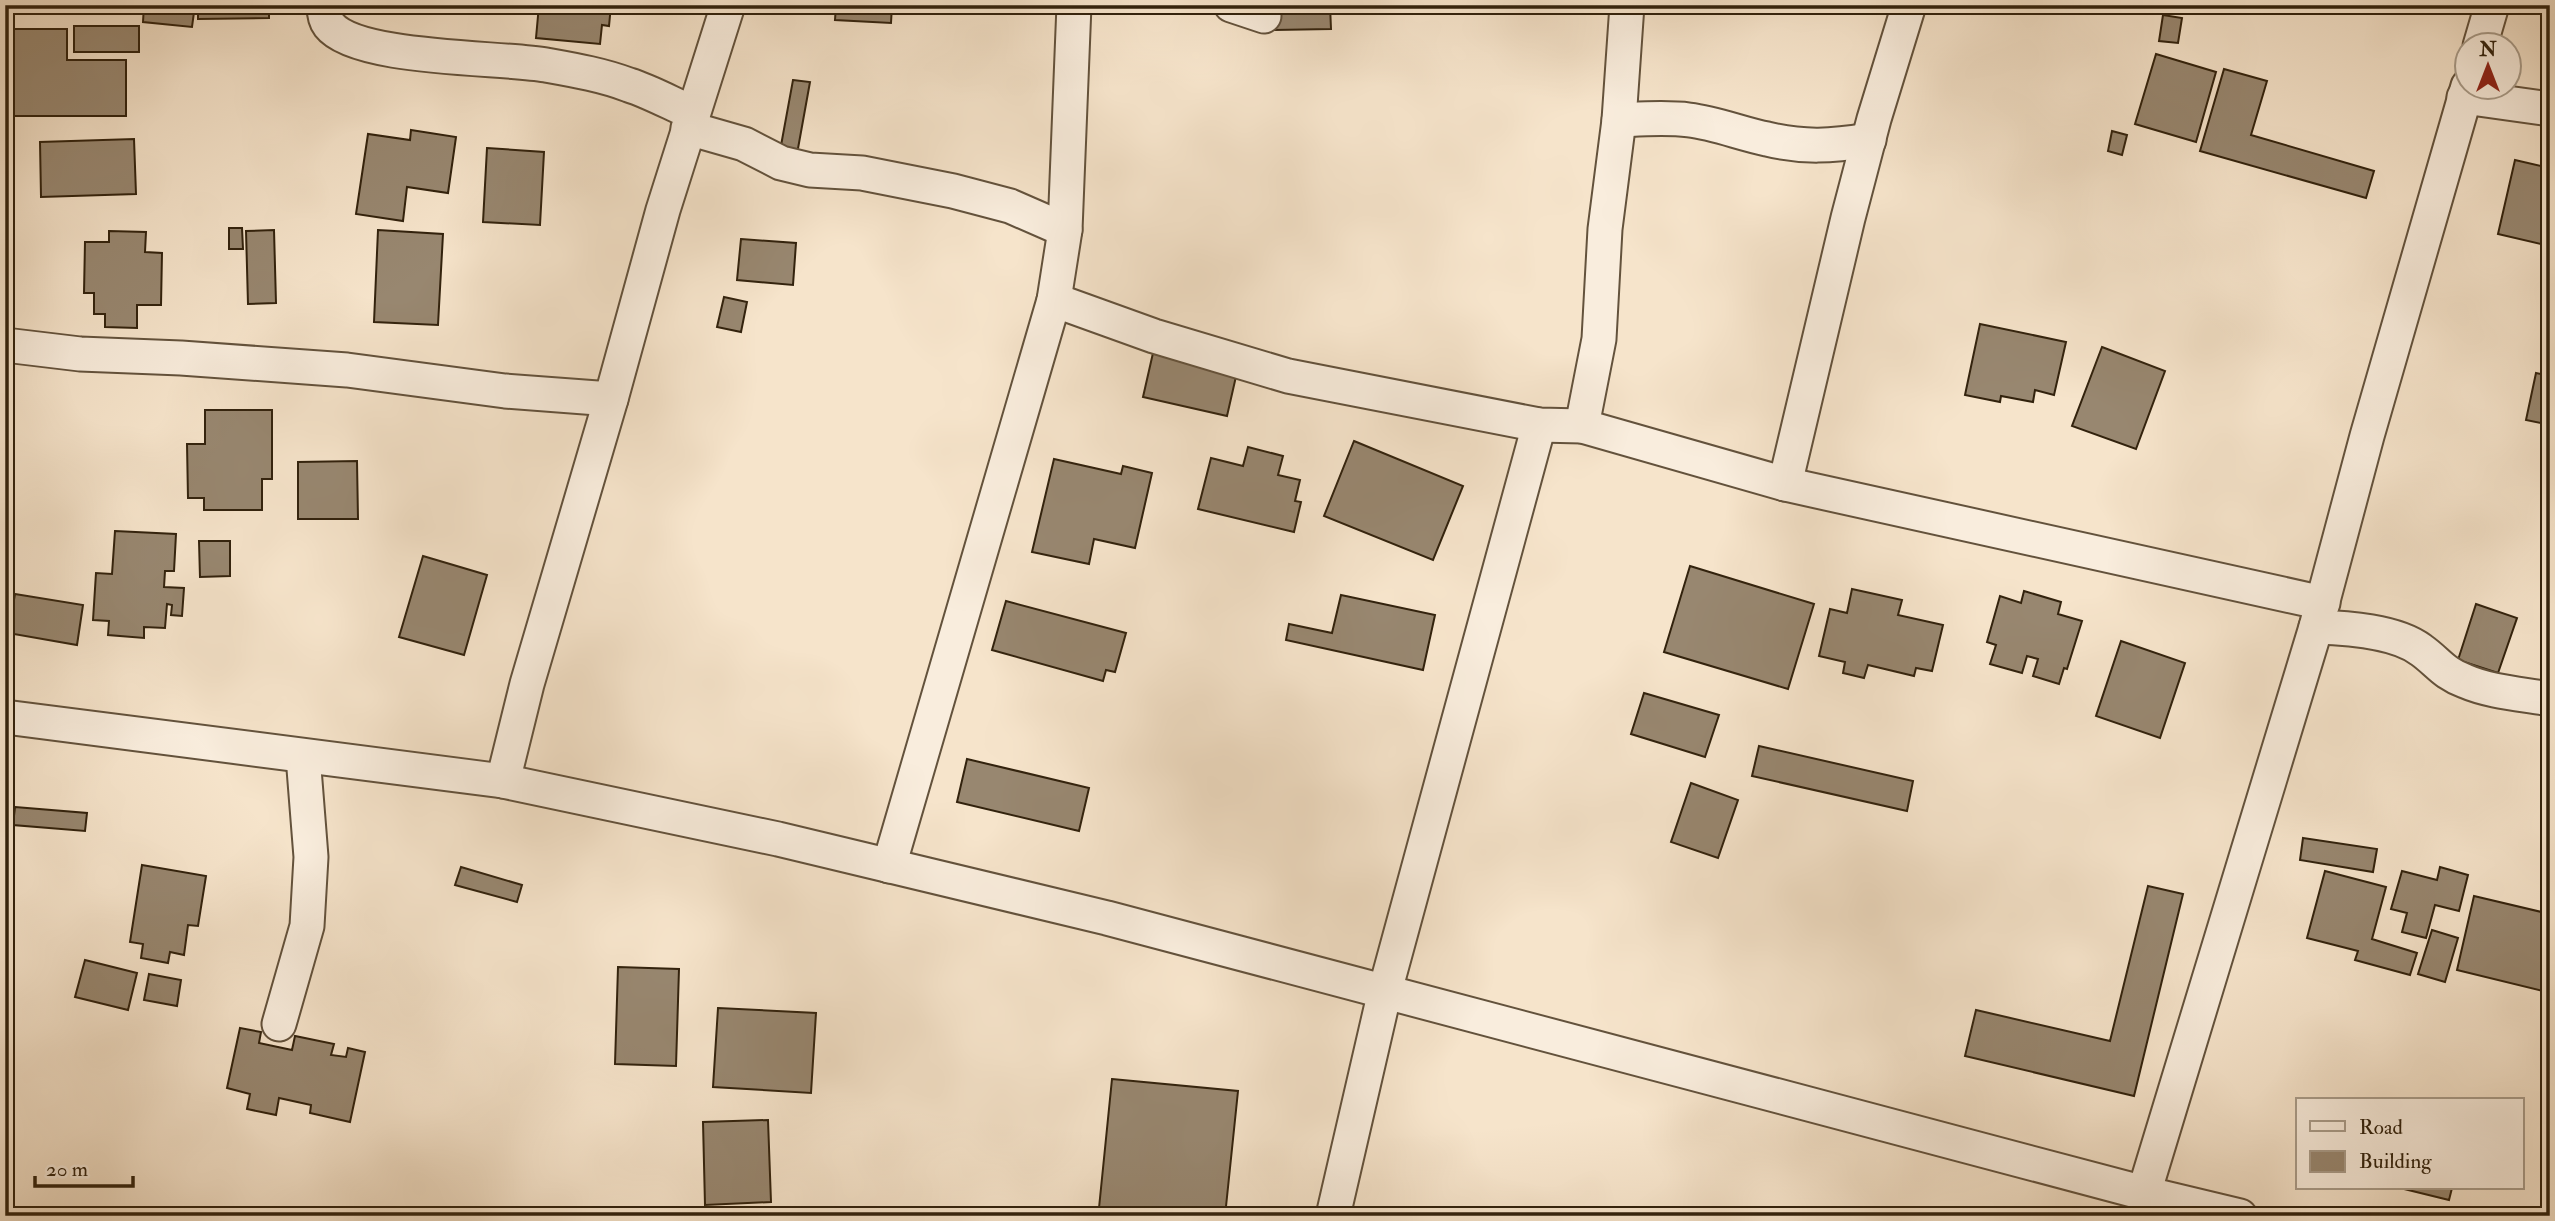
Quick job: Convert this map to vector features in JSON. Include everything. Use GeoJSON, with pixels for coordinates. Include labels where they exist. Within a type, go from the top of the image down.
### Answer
{"type":"FeatureCollection","features":[{"type":"Feature","properties":{"kind":"street"},"geometry":{"type":"LineString","coordinates":[[324,5],[325,17],[331,28],[342,36],[374,48],[431,56],[544,65],[580,72],[629,85],[691,120],[781,163],[810,170],[862,173],[953,191],[1010,206],[1065,230]]}},
{"type":"Feature","properties":{"kind":"street"},"geometry":{"type":"LineString","coordinates":[[503,781],[527,684],[691,120],[728,5]]}},
{"type":"Feature","properties":{"kind":"street"},"geometry":{"type":"LineString","coordinates":[[889,866],[1054,300],[1065,230],[1074,5]]}},
{"type":"Feature","properties":{"kind":"street"},"geometry":{"type":"LineString","coordinates":[[1231,5],[1264,16]]}},
{"type":"Feature","properties":{"kind":"street"},"geometry":{"type":"LineString","coordinates":[[1582,426],[1599,339],[1605,229],[1619,120],[1628,5]]}},
{"type":"Feature","properties":{"kind":"street"},"geometry":{"type":"LineString","coordinates":[[1785,484],[1822,322],[1869,139],[1909,5]]}},
{"type":"Feature","properties":{"kind":"street"},"geometry":{"type":"LineString","coordinates":[[2484,32],[2492,5]]}},
{"type":"Feature","properties":{"kind":"street"},"geometry":{"type":"LineString","coordinates":[[2144,1193],[2320,615],[2367,436],[2463,102]]}},
{"type":"Feature","properties":{"kind":"street"},"geometry":{"type":"LineString","coordinates":[[2515,102],[2550,110]]}},
{"type":"Feature","properties":{"kind":"street"},"geometry":{"type":"LineString","coordinates":[[1619,120],[1691,120],[1770,140],[1809,146],[1829,147],[1869,139]]}},
{"type":"Feature","properties":{"kind":"street"},"geometry":{"type":"LineString","coordinates":[[1054,300],[1153,336],[1288,376],[1539,425],[1582,426],[1785,484],[2320,615],[2342,628],[2403,640],[2421,650],[2442,670],[2466,682],[2550,699]]}},
{"type":"Feature","properties":{"kind":"street"},"geometry":{"type":"LineString","coordinates":[[5,345],[80,354],[347,370],[505,391],[611,400]]}},
{"type":"Feature","properties":{"kind":"street"},"geometry":{"type":"LineString","coordinates":[[1333,1216],[1385,991],[1539,425]]}},
{"type":"Feature","properties":{"kind":"street"},"geometry":{"type":"LineString","coordinates":[[5,718],[503,781],[778,839],[1107,918],[2144,1193],[2240,1216]]}},
{"type":"Feature","properties":{"kind":"street"},"geometry":{"type":"LineString","coordinates":[[279,1024],[307,926],[311,857],[303,756]]}},
{"type":"Feature","properties":{"kind":"building"},"geometry":{"type":"Polygon","coordinates":[[[144,5],[195,5],[192,27],[143,22],[144,5]]]}},
{"type":"Feature","properties":{"kind":"building"},"geometry":{"type":"Polygon","coordinates":[[[198,5],[269,5],[269,18],[198,19],[198,5]]]}},
{"type":"Feature","properties":{"kind":"building"},"geometry":{"type":"Polygon","coordinates":[[[539,5],[611,5],[609,26],[602,25],[600,44],[536,38],[539,5]]]}},
{"type":"Feature","properties":{"kind":"building"},"geometry":{"type":"Polygon","coordinates":[[[836,5],[892,5],[891,23],[835,20],[836,5]]]}},
{"type":"Feature","properties":{"kind":"building"},"geometry":{"type":"Polygon","coordinates":[[[1273,5],[1330,5],[1331,29],[1274,30],[1273,5]]]}},
{"type":"Feature","properties":{"kind":"building"},"geometry":{"type":"Polygon","coordinates":[[[2163,15],[2182,18],[2178,43],[2159,41],[2163,15]]]}},
{"type":"Feature","properties":{"kind":"building"},"geometry":{"type":"Polygon","coordinates":[[[74,26],[139,26],[139,52],[74,52],[74,26]]]}},
{"type":"Feature","properties":{"kind":"building"},"geometry":{"type":"Polygon","coordinates":[[[5,29],[67,29],[67,60],[126,60],[126,116],[5,116],[5,29]]]}},
{"type":"Feature","properties":{"kind":"building"},"geometry":{"type":"Polygon","coordinates":[[[2156,54],[2216,72],[2196,142],[2135,124],[2156,54]]]}},
{"type":"Feature","properties":{"kind":"building"},"geometry":{"type":"Polygon","coordinates":[[[2224,69],[2267,81],[2251,135],[2374,171],[2366,198],[2200,151],[2224,69]]]}},
{"type":"Feature","properties":{"kind":"building"},"geometry":{"type":"Polygon","coordinates":[[[793,80],[810,82],[797,154],[780,151],[793,80]]]}},
{"type":"Feature","properties":{"kind":"building"},"geometry":{"type":"Polygon","coordinates":[[[411,130],[456,137],[448,193],[407,187],[403,221],[356,214],[368,134],[410,140],[411,130]]]}},
{"type":"Feature","properties":{"kind":"building"},"geometry":{"type":"Polygon","coordinates":[[[2112,131],[2127,135],[2122,155],[2108,151],[2112,131]]]}},
{"type":"Feature","properties":{"kind":"building"},"geometry":{"type":"Polygon","coordinates":[[[134,139],[136,194],[41,197],[40,142],[134,139]]]}},
{"type":"Feature","properties":{"kind":"building"},"geometry":{"type":"Polygon","coordinates":[[[487,148],[544,152],[540,225],[483,222],[487,148]]]}},
{"type":"Feature","properties":{"kind":"building"},"geometry":{"type":"Polygon","coordinates":[[[2515,160],[2550,168],[2550,246],[2498,234],[2515,160]]]}},
{"type":"Feature","properties":{"kind":"building"},"geometry":{"type":"Polygon","coordinates":[[[229,228],[242,228],[243,249],[229,249],[229,228]]]}},
{"type":"Feature","properties":{"kind":"building"},"geometry":{"type":"Polygon","coordinates":[[[274,230],[276,303],[248,304],[246,231],[274,230]]]}},
{"type":"Feature","properties":{"kind":"building"},"geometry":{"type":"Polygon","coordinates":[[[378,230],[443,234],[438,325],[374,322],[378,230]]]}},
{"type":"Feature","properties":{"kind":"building"},"geometry":{"type":"Polygon","coordinates":[[[109,231],[146,232],[145,252],[162,253],[161,305],[137,305],[137,328],[105,327],[105,314],[94,314],[94,293],[84,293],[85,242],[109,242],[109,231]]]}},
{"type":"Feature","properties":{"kind":"building"},"geometry":{"type":"Polygon","coordinates":[[[741,239],[796,243],[793,285],[737,280],[741,239]]]}},
{"type":"Feature","properties":{"kind":"building"},"geometry":{"type":"Polygon","coordinates":[[[724,297],[747,302],[741,332],[717,327],[724,297]]]}},
{"type":"Feature","properties":{"kind":"building"},"geometry":{"type":"Polygon","coordinates":[[[1980,324],[2066,342],[2054,395],[2035,390],[2033,402],[2001,396],[2000,402],[1965,395],[1980,324]]]}},
{"type":"Feature","properties":{"kind":"building"},"geometry":{"type":"Polygon","coordinates":[[[2102,347],[2165,371],[2136,449],[2072,426],[2102,347]]]}},
{"type":"Feature","properties":{"kind":"building"},"geometry":{"type":"Polygon","coordinates":[[[1153,353],[1237,372],[1227,416],[1143,397],[1153,353]]]}},
{"type":"Feature","properties":{"kind":"building"},"geometry":{"type":"Polygon","coordinates":[[[2536,373],[2550,376],[2550,425],[2526,420],[2536,373]]]}},
{"type":"Feature","properties":{"kind":"building"},"geometry":{"type":"Polygon","coordinates":[[[205,410],[272,410],[272,479],[262,479],[262,510],[204,510],[204,498],[188,498],[187,444],[205,444],[205,410]]]}},
{"type":"Feature","properties":{"kind":"building"},"geometry":{"type":"Polygon","coordinates":[[[1354,441],[1463,486],[1433,560],[1324,516],[1354,441]]]}},
{"type":"Feature","properties":{"kind":"building"},"geometry":{"type":"Polygon","coordinates":[[[1248,447],[1283,456],[1278,475],[1300,480],[1295,501],[1301,502],[1294,532],[1198,509],[1211,458],[1243,466],[1248,447]]]}},
{"type":"Feature","properties":{"kind":"building"},"geometry":{"type":"Polygon","coordinates":[[[1054,459],[1121,474],[1123,466],[1152,473],[1135,548],[1094,539],[1089,564],[1032,552],[1054,459]]]}},
{"type":"Feature","properties":{"kind":"building"},"geometry":{"type":"Polygon","coordinates":[[[357,461],[358,519],[298,519],[298,462],[357,461]]]}},
{"type":"Feature","properties":{"kind":"building"},"geometry":{"type":"Polygon","coordinates":[[[115,531],[176,534],[174,571],[165,571],[164,587],[184,588],[182,616],[171,615],[172,605],[167,604],[165,628],[144,627],[144,638],[108,635],[109,621],[93,620],[96,573],[112,574],[115,531]]]}},
{"type":"Feature","properties":{"kind":"building"},"geometry":{"type":"Polygon","coordinates":[[[199,541],[230,541],[230,576],[200,577],[199,541]]]}},
{"type":"Feature","properties":{"kind":"building"},"geometry":{"type":"Polygon","coordinates":[[[423,556],[487,575],[464,655],[399,637],[423,556]]]}},
{"type":"Feature","properties":{"kind":"building"},"geometry":{"type":"Polygon","coordinates":[[[1690,566],[1814,604],[1788,689],[1664,652],[1690,566]]]}},
{"type":"Feature","properties":{"kind":"building"},"geometry":{"type":"Polygon","coordinates":[[[1852,589],[1902,600],[1898,615],[1943,625],[1932,671],[1916,668],[1914,676],[1868,665],[1864,678],[1843,673],[1845,662],[1819,656],[1830,609],[1847,613],[1852,589]]]}},
{"type":"Feature","properties":{"kind":"building"},"geometry":{"type":"Polygon","coordinates":[[[2024,591],[2061,602],[2058,614],[2082,621],[2067,669],[2064,668],[2059,684],[2033,676],[2038,659],[2027,656],[2022,673],[1990,664],[1996,645],[1987,642],[2000,596],[2021,603],[2024,591]]]}},
{"type":"Feature","properties":{"kind":"building"},"geometry":{"type":"Polygon","coordinates":[[[15,594],[83,605],[77,645],[8,633],[15,594]]]}},
{"type":"Feature","properties":{"kind":"building"},"geometry":{"type":"Polygon","coordinates":[[[1341,595],[1435,615],[1423,670],[1286,640],[1289,624],[1332,633],[1341,595]]]}},
{"type":"Feature","properties":{"kind":"building"},"geometry":{"type":"Polygon","coordinates":[[[1006,601],[1126,633],[1115,672],[1106,670],[1103,681],[992,650],[1006,601]]]}},
{"type":"Feature","properties":{"kind":"building"},"geometry":{"type":"Polygon","coordinates":[[[2476,604],[2517,618],[2498,673],[2458,660],[2476,604]]]}},
{"type":"Feature","properties":{"kind":"building"},"geometry":{"type":"Polygon","coordinates":[[[2121,641],[2185,663],[2160,738],[2096,716],[2121,641]]]}},
{"type":"Feature","properties":{"kind":"building"},"geometry":{"type":"Polygon","coordinates":[[[1644,693],[1719,715],[1705,757],[1631,734],[1644,693]]]}},
{"type":"Feature","properties":{"kind":"building"},"geometry":{"type":"Polygon","coordinates":[[[1759,746],[1913,781],[1907,811],[1752,776],[1759,746]]]}},
{"type":"Feature","properties":{"kind":"building"},"geometry":{"type":"Polygon","coordinates":[[[967,759],[1089,788],[1079,831],[957,802],[967,759]]]}},
{"type":"Feature","properties":{"kind":"building"},"geometry":{"type":"Polygon","coordinates":[[[1691,783],[1738,800],[1718,858],[1671,842],[1691,783]]]}},
{"type":"Feature","properties":{"kind":"building"},"geometry":{"type":"Polygon","coordinates":[[[15,807],[87,813],[85,831],[13,825],[15,807]]]}},
{"type":"Feature","properties":{"kind":"building"},"geometry":{"type":"Polygon","coordinates":[[[2303,838],[2377,849],[2373,872],[2300,860],[2303,838]]]}},
{"type":"Feature","properties":{"kind":"building"},"geometry":{"type":"Polygon","coordinates":[[[142,865],[206,876],[198,926],[188,925],[184,955],[170,952],[168,963],[141,958],[143,944],[130,942],[142,865]]]}},
{"type":"Feature","properties":{"kind":"building"},"geometry":{"type":"Polygon","coordinates":[[[461,867],[522,885],[517,902],[455,885],[461,867]]]}},
{"type":"Feature","properties":{"kind":"building"},"geometry":{"type":"Polygon","coordinates":[[[2440,867],[2468,875],[2459,911],[2435,905],[2426,938],[2402,932],[2407,913],[2391,909],[2402,871],[2437,880],[2440,867]]]}},
{"type":"Feature","properties":{"kind":"building"},"geometry":{"type":"Polygon","coordinates":[[[2325,871],[2386,887],[2372,939],[2417,953],[2410,975],[2355,960],[2358,951],[2307,938],[2325,871]]]}},
{"type":"Feature","properties":{"kind":"building"},"geometry":{"type":"Polygon","coordinates":[[[2148,886],[2183,894],[2134,1096],[1965,1056],[1976,1010],[2110,1041],[2148,886]]]}},
{"type":"Feature","properties":{"kind":"building"},"geometry":{"type":"Polygon","coordinates":[[[2474,896],[2550,914],[2550,964],[2543,991],[2457,970],[2474,896]]]}},
{"type":"Feature","properties":{"kind":"building"},"geometry":{"type":"Polygon","coordinates":[[[2432,930],[2458,938],[2445,982],[2418,974],[2432,930]]]}},
{"type":"Feature","properties":{"kind":"building"},"geometry":{"type":"Polygon","coordinates":[[[85,960],[137,973],[128,1010],[75,997],[85,960]]]}},
{"type":"Feature","properties":{"kind":"building"},"geometry":{"type":"Polygon","coordinates":[[[618,967],[679,969],[676,1066],[615,1064],[618,967]]]}},
{"type":"Feature","properties":{"kind":"building"},"geometry":{"type":"Polygon","coordinates":[[[149,974],[181,980],[177,1006],[144,1000],[149,974]]]}},
{"type":"Feature","properties":{"kind":"building"},"geometry":{"type":"Polygon","coordinates":[[[718,1008],[816,1013],[811,1093],[713,1087],[718,1008]]]}},
{"type":"Feature","properties":{"kind":"building"},"geometry":{"type":"Polygon","coordinates":[[[240,1028],[261,1032],[259,1043],[292,1050],[295,1036],[334,1044],[331,1055],[346,1057],[348,1048],[365,1052],[350,1122],[310,1113],[311,1105],[279,1098],[276,1115],[247,1109],[250,1094],[227,1088],[240,1028]]]}},
{"type":"Feature","properties":{"kind":"building"},"geometry":{"type":"Polygon","coordinates":[[[1112,1079],[1238,1091],[1225,1216],[1181,1216],[1099,1208],[1112,1079]]]}},
{"type":"Feature","properties":{"kind":"building"},"geometry":{"type":"Polygon","coordinates":[[[768,1120],[771,1202],[705,1205],[703,1122],[768,1120]]]}},
{"type":"Feature","properties":{"kind":"building"},"geometry":{"type":"Polygon","coordinates":[[[2408,1190],[2452,1190],[2449,1200],[2408,1190]]]}}]}
